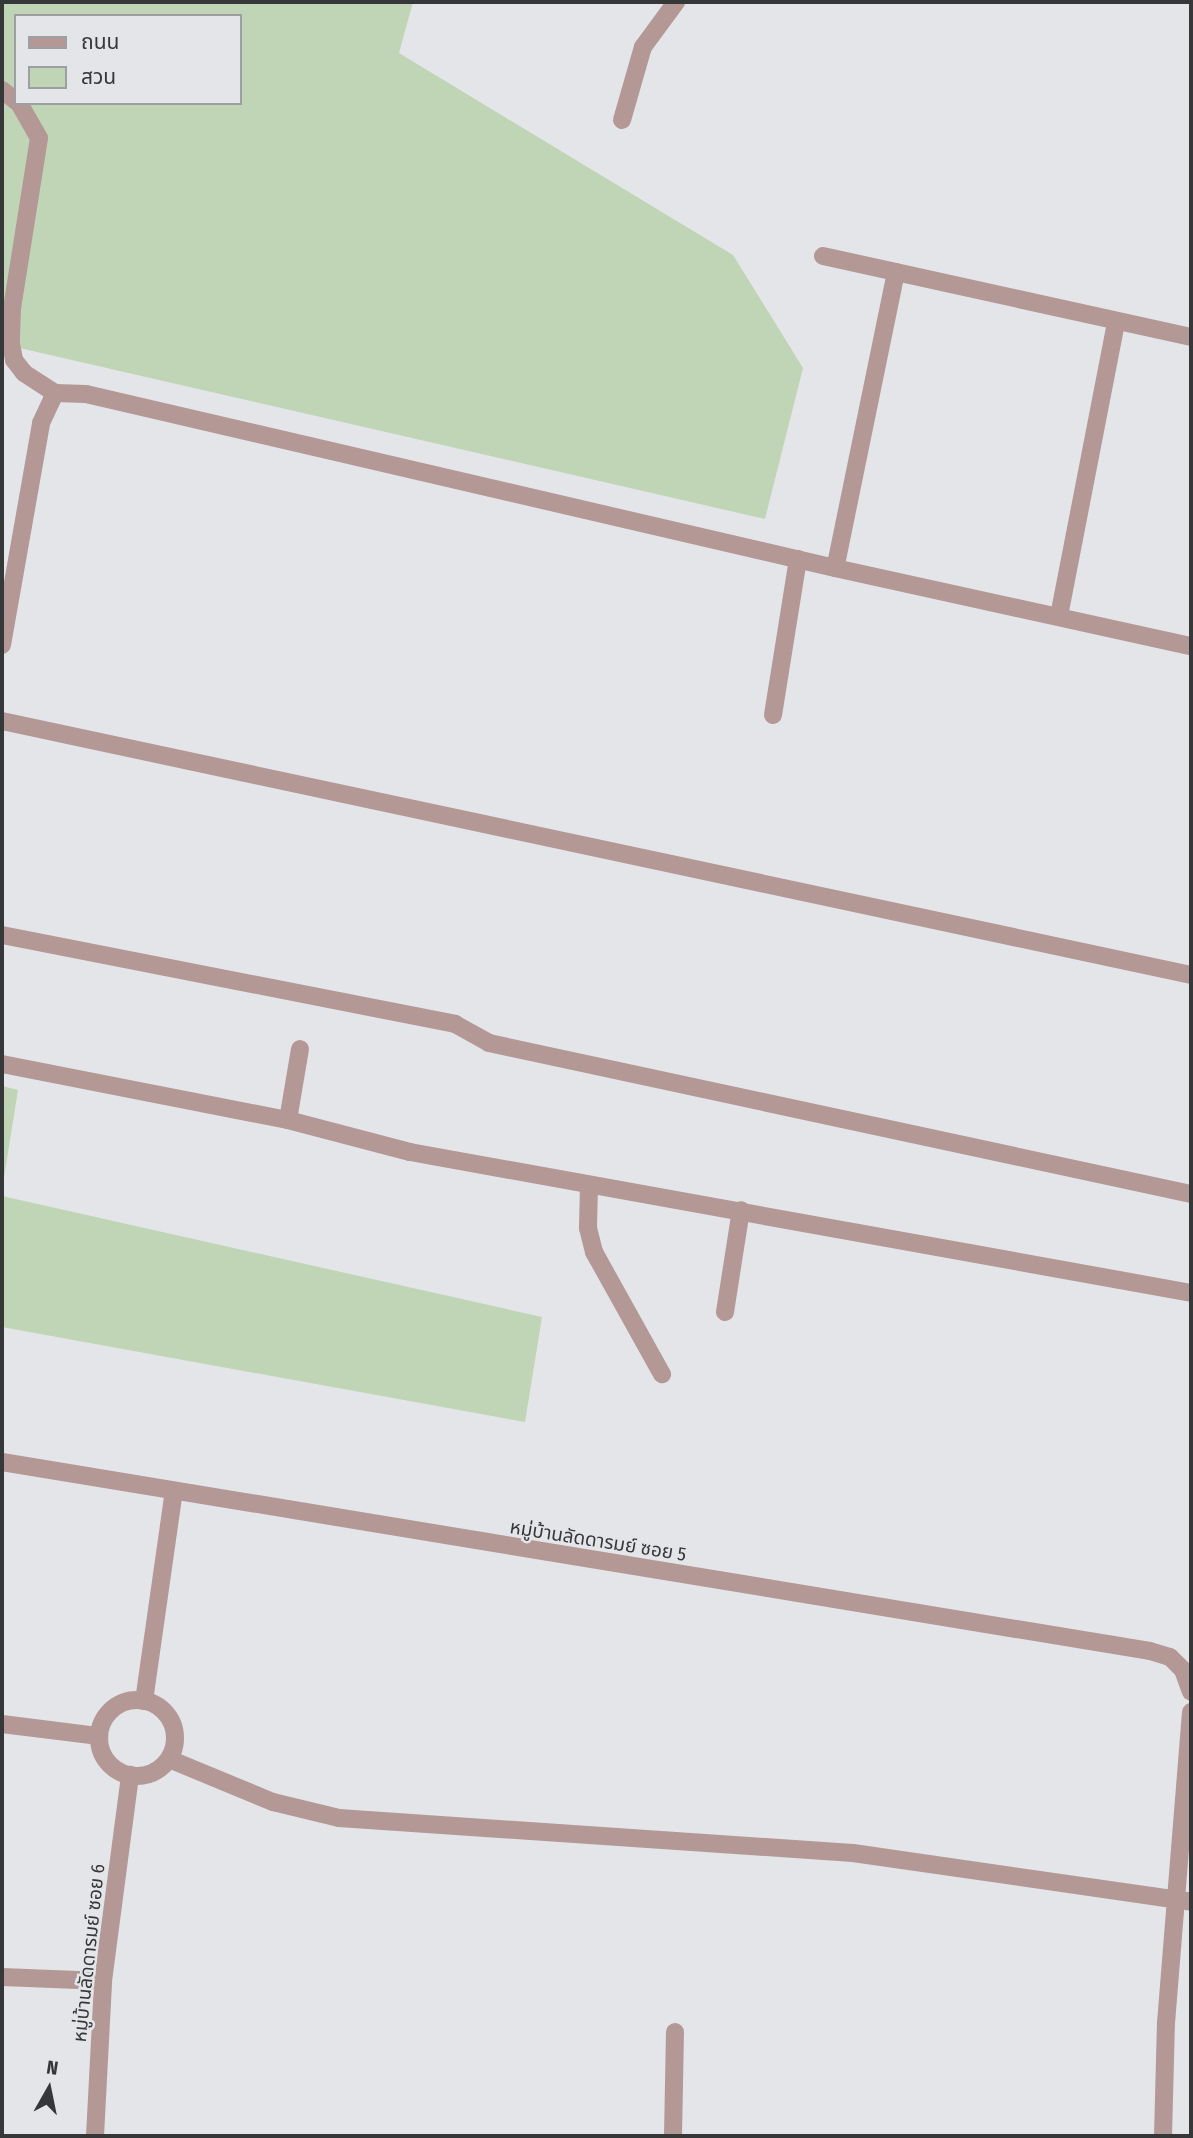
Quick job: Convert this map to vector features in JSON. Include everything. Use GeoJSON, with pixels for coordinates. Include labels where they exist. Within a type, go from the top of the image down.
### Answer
{"type":"FeatureCollection","features":[{"type":"Feature","properties":{"kind":"street"},"geometry":{"type":"LineString","coordinates":[[622,120],[643,47],[676,2]]}},
{"type":"Feature","properties":{"kind":"street"},"geometry":{"type":"LineString","coordinates":[[19,105],[39,138],[12,307],[11,344],[14,360],[24,373],[55,393],[86,394],[835,568],[1191,646]]}},
{"type":"Feature","properties":{"kind":"street"},"geometry":{"type":"LineString","coordinates":[[823,256],[1191,337]]}},
{"type":"Feature","properties":{"kind":"street"},"geometry":{"type":"LineString","coordinates":[[835,568],[896,272]]}},
{"type":"Feature","properties":{"kind":"street"},"geometry":{"type":"LineString","coordinates":[[1059,616],[1116,322]]}},
{"type":"Feature","properties":{"kind":"street"},"geometry":{"type":"LineString","coordinates":[[2,645],[41,423],[55,393]]}},
{"type":"Feature","properties":{"kind":"street"},"geometry":{"type":"LineString","coordinates":[[773,715],[798,559]]}},
{"type":"Feature","properties":{"kind":"street"},"geometry":{"type":"LineString","coordinates":[[2,721],[1191,975]]}},
{"type":"Feature","properties":{"kind":"street"},"geometry":{"type":"LineString","coordinates":[[2,935],[455,1024],[489,1042],[1191,1194]]}},
{"type":"Feature","properties":{"kind":"street"},"geometry":{"type":"LineString","coordinates":[[288,1120],[300,1049]]}},
{"type":"Feature","properties":{"kind":"street"},"geometry":{"type":"LineString","coordinates":[[2,1064],[288,1120],[410,1152],[1191,1293]]}},
{"type":"Feature","properties":{"kind":"street"},"geometry":{"type":"LineString","coordinates":[[589,1186],[589,1228],[594,1252],[662,1374]]}},
{"type":"Feature","properties":{"kind":"street"},"geometry":{"type":"LineString","coordinates":[[725,1312],[741,1210]]}},
{"type":"Feature","properties":{"kind":"street","name":"หมู่บ้านลัดดารมย์ ซอย 5"},"geometry":{"type":"LineString","coordinates":[[2,1462],[1150,1651],[1170,1657],[1183,1670],[1191,1692]]}},
{"type":"Feature","properties":{"kind":"street"},"geometry":{"type":"LineString","coordinates":[[144,1701],[174,1491]]}},
{"type":"Feature","properties":{"kind":"street"},"geometry":{"type":"LineString","coordinates":[[144,1701],[165,1713],[175,1736],[169,1759],[152,1773],[130,1775],[107,1761],[99,1736],[102,1724],[119,1705],[144,1701]]}},
{"type":"Feature","properties":{"kind":"street"},"geometry":{"type":"LineString","coordinates":[[1163,2136],[1183,1902],[1191,1712]]}},
{"type":"Feature","properties":{"kind":"street"},"geometry":{"type":"LineString","coordinates":[[2,1724],[99,1736]]}},
{"type":"Feature","properties":{"kind":"street"},"geometry":{"type":"LineString","coordinates":[[169,1759],[273,1802],[339,1818],[853,1853],[1183,1902]]}},
{"type":"Feature","properties":{"kind":"street","name":"หมู่บ้านลัดดารมย์ ซอย 6"},"geometry":{"type":"LineString","coordinates":[[95,2136],[103,1981],[130,1775]]}},
{"type":"Feature","properties":{"kind":"street"},"geometry":{"type":"LineString","coordinates":[[2,1977],[103,1981]]}},
{"type":"Feature","properties":{"kind":"street"},"geometry":{"type":"LineString","coordinates":[[673,2136],[675,2032]]}},
{"type":"Feature","properties":{"kind":"green space"},"geometry":{"type":"Polygon","coordinates":[[[2,2],[413,2],[399,53],[733,255],[803,368],[765,519],[2,344],[2,2]]]}},
{"type":"Feature","properties":{"kind":"green space"},"geometry":{"type":"Polygon","coordinates":[[[2,1086],[18,1090],[2,1190],[2,1086]]]}},
{"type":"Feature","properties":{"kind":"green space"},"geometry":{"type":"Polygon","coordinates":[[[2,1196],[542,1317],[525,1422],[2,1327],[2,1196]]]}}]}
